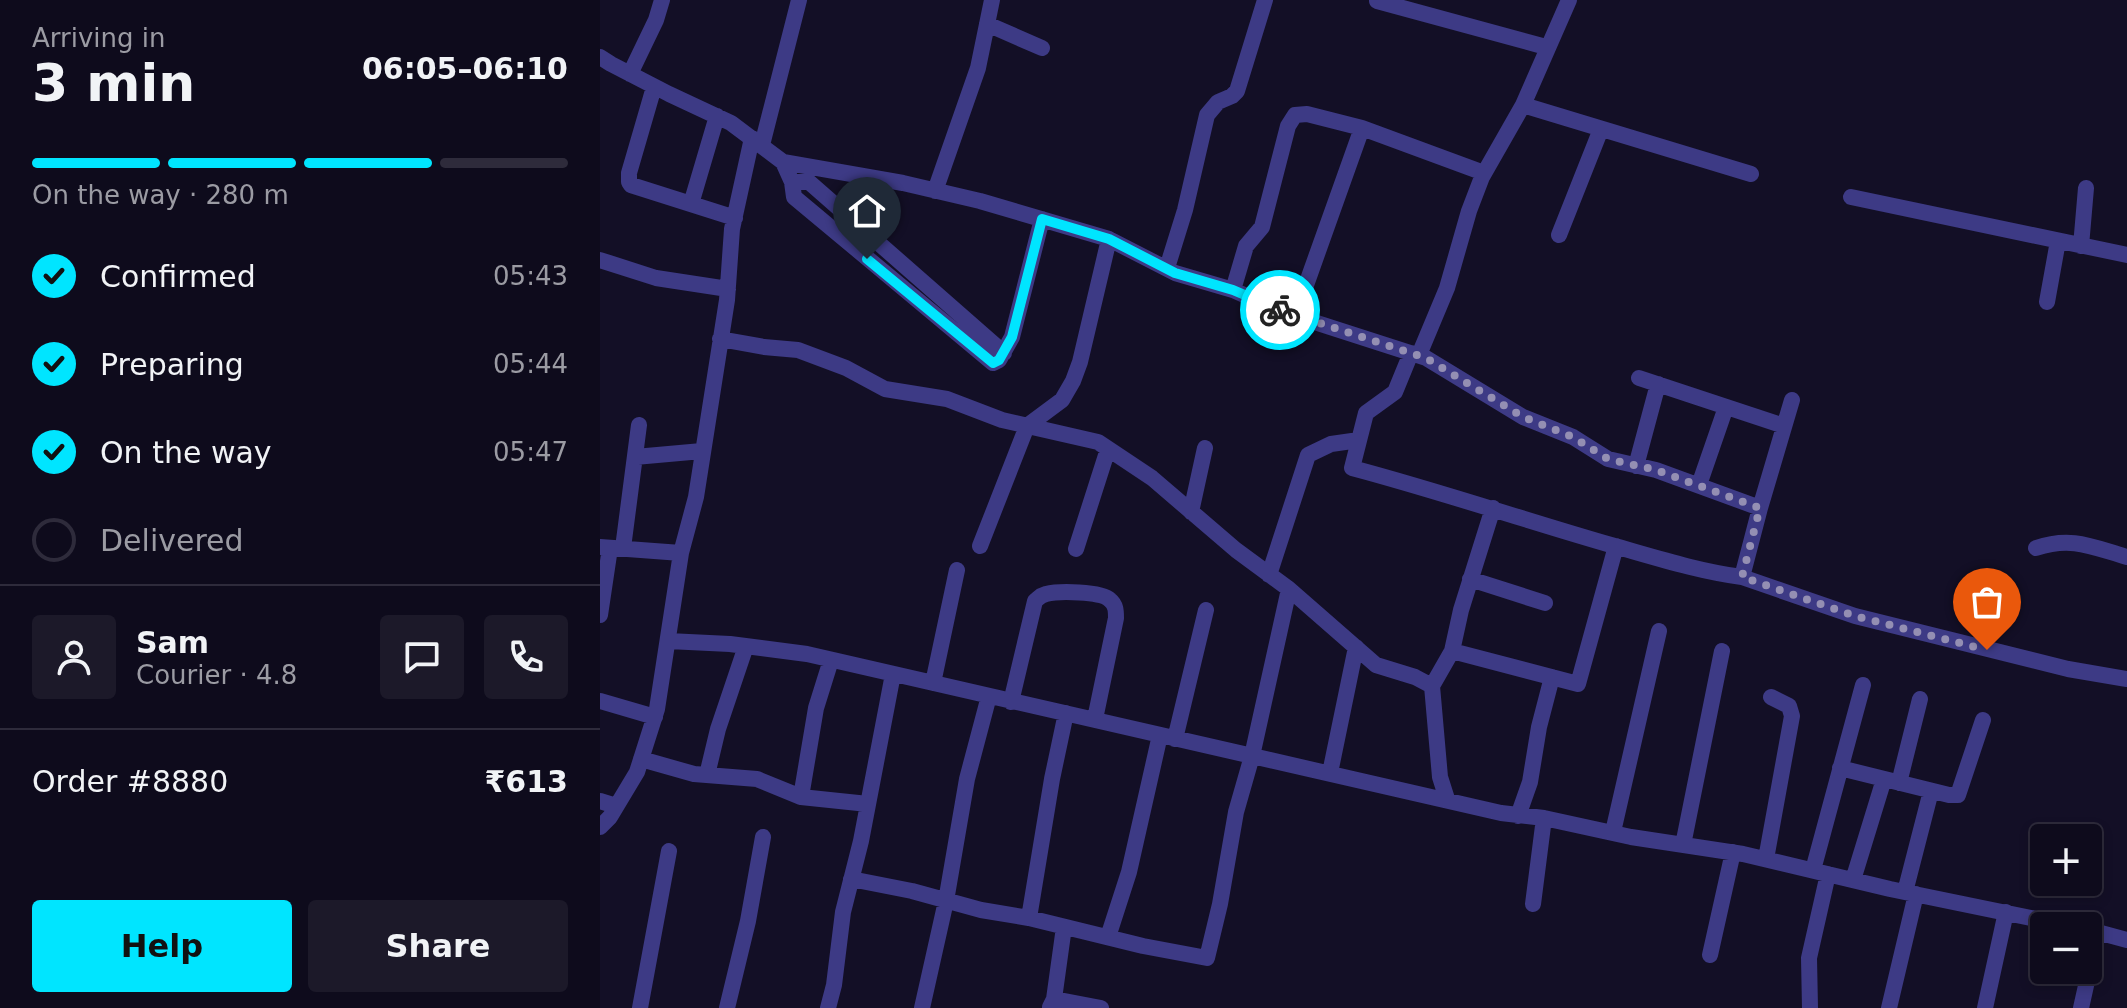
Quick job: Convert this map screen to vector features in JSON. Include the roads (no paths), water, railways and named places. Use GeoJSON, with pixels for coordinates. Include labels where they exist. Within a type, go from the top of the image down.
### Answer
{"type":"FeatureCollection","features":[{"type":"Feature","properties":{"kind":"street"},"geometry":{"type":"LineString","coordinates":[[630,74],[656,20],[662,0]]}},
{"type":"Feature","properties":{"kind":"street"},"geometry":{"type":"LineString","coordinates":[[600,827],[608,804],[637,772],[655,717],[681,553],[696,497],[728,289],[735,218],[799,0]]}},
{"type":"Feature","properties":{"kind":"street"},"geometry":{"type":"LineString","coordinates":[[935,191],[978,68],[992,0]]}},
{"type":"Feature","properties":{"kind":"street"},"geometry":{"type":"LineString","coordinates":[[1167,268],[1185,210],[1207,115],[1218,102],[1237,91],[1265,0]]}},
{"type":"Feature","properties":{"kind":"street"},"geometry":{"type":"LineString","coordinates":[[1569,0],[1523,105],[1484,173],[1469,211],[1447,288],[1395,392],[1366,413],[1352,468],[1705,572],[1742,577],[1855,616],[2041,663],[2127,679]]}},
{"type":"Feature","properties":{"kind":"street"},"geometry":{"type":"LineString","coordinates":[[1377,1],[1546,47]]}},
{"type":"Feature","properties":{"kind":"street"},"geometry":{"type":"LineString","coordinates":[[987,24],[1042,48]]}},
{"type":"Feature","properties":{"kind":"street"},"geometry":{"type":"LineString","coordinates":[[600,57],[654,87],[731,123],[783,162],[935,191],[1109,239],[1175,273],[1233,290],[1295,316],[1426,358],[1523,417],[1573,437],[1608,459],[1656,470],[1760,508]]}},
{"type":"Feature","properties":{"kind":"street"},"geometry":{"type":"LineString","coordinates":[[654,87],[629,182],[634,188],[735,218]]}},
{"type":"Feature","properties":{"kind":"street"},"geometry":{"type":"LineString","coordinates":[[1523,105],[1751,174]]}},
{"type":"Feature","properties":{"kind":"street"},"geometry":{"type":"LineString","coordinates":[[1233,290],[1246,246],[1262,227],[1291,119],[1301,114],[1362,128],[1484,173]]}},
{"type":"Feature","properties":{"kind":"street"},"geometry":{"type":"LineString","coordinates":[[691,204],[717,116]]}},
{"type":"Feature","properties":{"kind":"street"},"geometry":{"type":"LineString","coordinates":[[1295,316],[1362,128]]}},
{"type":"Feature","properties":{"kind":"street"},"geometry":{"type":"LineString","coordinates":[[1559,235],[1601,129]]}},
{"type":"Feature","properties":{"kind":"street"},"geometry":{"type":"LineString","coordinates":[[783,162],[792,182],[794,197],[993,363],[1004,353],[1012,337],[1042,219]]}},
{"type":"Feature","properties":{"kind":"street"},"geometry":{"type":"LineString","coordinates":[[792,182],[809,182],[1004,353]]}},
{"type":"Feature","properties":{"kind":"street"},"geometry":{"type":"LineString","coordinates":[[2081,246],[2086,188]]}},
{"type":"Feature","properties":{"kind":"street"},"geometry":{"type":"LineString","coordinates":[[1851,197],[2127,255]]}},
{"type":"Feature","properties":{"kind":"street"},"geometry":{"type":"LineString","coordinates":[[980,546],[1027,426],[1062,400],[1073,381],[1109,239]]}},
{"type":"Feature","properties":{"kind":"street"},"geometry":{"type":"LineString","coordinates":[[2047,302],[2058,241]]}},
{"type":"Feature","properties":{"kind":"street"},"geometry":{"type":"LineString","coordinates":[[600,260],[656,278],[728,289]]}},
{"type":"Feature","properties":{"kind":"street"},"geometry":{"type":"LineString","coordinates":[[891,280],[904,264]]}},
{"type":"Feature","properties":{"kind":"street"},"geometry":{"type":"LineString","coordinates":[[720,339],[798,350],[846,368],[885,389],[947,399],[1002,420],[1098,442],[1152,478],[1289,589],[1376,665],[1415,677],[1432,686]]}},
{"type":"Feature","properties":{"kind":"street"},"geometry":{"type":"LineString","coordinates":[[1639,378],[1784,426]]}},
{"type":"Feature","properties":{"kind":"street"},"geometry":{"type":"LineString","coordinates":[[1636,466],[1658,384]]}},
{"type":"Feature","properties":{"kind":"street"},"geometry":{"type":"LineString","coordinates":[[1742,577],[1792,400]]}},
{"type":"Feature","properties":{"kind":"street"},"geometry":{"type":"LineString","coordinates":[[1699,485],[1726,407]]}},
{"type":"Feature","properties":{"kind":"street"},"geometry":{"type":"LineString","coordinates":[[600,615],[611,548],[635,457],[639,425]]}},
{"type":"Feature","properties":{"kind":"street"},"geometry":{"type":"LineString","coordinates":[[1269,575],[1308,455],[1331,444],[1359,440]]}},
{"type":"Feature","properties":{"kind":"street"},"geometry":{"type":"LineString","coordinates":[[1191,512],[1205,448]]}},
{"type":"Feature","properties":{"kind":"street"},"geometry":{"type":"LineString","coordinates":[[1076,549],[1108,449]]}},
{"type":"Feature","properties":{"kind":"street"},"geometry":{"type":"LineString","coordinates":[[635,457],[702,451]]}},
{"type":"Feature","properties":{"kind":"street"},"geometry":{"type":"LineString","coordinates":[[1447,799],[1440,777],[1432,686],[1452,651],[1470,579],[1493,508]]}},
{"type":"Feature","properties":{"kind":"street"},"geometry":{"type":"LineString","coordinates":[[2036,548],[2069,541],[2127,557]]}},
{"type":"Feature","properties":{"kind":"street"},"geometry":{"type":"LineString","coordinates":[[1452,651],[1578,684],[1616,546]]}},
{"type":"Feature","properties":{"kind":"street"},"geometry":{"type":"LineString","coordinates":[[611,548],[681,553]]}},
{"type":"Feature","properties":{"kind":"street"},"geometry":{"type":"LineString","coordinates":[[933,683],[957,570]]}},
{"type":"Feature","properties":{"kind":"street"},"geometry":{"type":"LineString","coordinates":[[1470,579],[1545,603]]}},
{"type":"Feature","properties":{"kind":"street"},"geometry":{"type":"LineString","coordinates":[[851,879],[1207,958],[1236,812],[1252,756],[1289,589]]}},
{"type":"Feature","properties":{"kind":"street"},"geometry":{"type":"LineString","coordinates":[[1011,702],[1035,601],[1054,593],[1096,594],[1113,602],[1116,618],[1095,719]]}},
{"type":"Feature","properties":{"kind":"street"},"geometry":{"type":"LineString","coordinates":[[1108,937],[1206,610]]}},
{"type":"Feature","properties":{"kind":"street"},"geometry":{"type":"LineString","coordinates":[[1613,832],[1659,631]]}},
{"type":"Feature","properties":{"kind":"street"},"geometry":{"type":"LineString","coordinates":[[668,641],[807,654],[1518,816],[1733,852],[2030,917]]}},
{"type":"Feature","properties":{"kind":"street"},"geometry":{"type":"LineString","coordinates":[[707,775],[718,729],[746,646]]}},
{"type":"Feature","properties":{"kind":"street"},"geometry":{"type":"LineString","coordinates":[[1330,773],[1356,647]]}},
{"type":"Feature","properties":{"kind":"street"},"geometry":{"type":"LineString","coordinates":[[1683,845],[1722,651]]}},
{"type":"Feature","properties":{"kind":"street"},"geometry":{"type":"LineString","coordinates":[[801,797],[816,708],[831,660]]}},
{"type":"Feature","properties":{"kind":"street"},"geometry":{"type":"LineString","coordinates":[[828,1008],[843,912],[893,674]]}},
{"type":"Feature","properties":{"kind":"street"},"geometry":{"type":"LineString","coordinates":[[1518,816],[1530,782],[1539,727],[1552,677]]}},
{"type":"Feature","properties":{"kind":"street"},"geometry":{"type":"LineString","coordinates":[[1810,1008],[1809,958],[1820,872],[1840,768],[1863,685]]}},
{"type":"Feature","properties":{"kind":"street"},"geometry":{"type":"LineString","coordinates":[[922,1008],[946,901],[967,779],[989,696]]}},
{"type":"Feature","properties":{"kind":"street"},"geometry":{"type":"LineString","coordinates":[[1766,859],[1792,716],[1789,706],[1771,697]]}},
{"type":"Feature","properties":{"kind":"street"},"geometry":{"type":"LineString","coordinates":[[1853,880],[1920,699]]}},
{"type":"Feature","properties":{"kind":"street"},"geometry":{"type":"LineString","coordinates":[[600,701],[655,717]]}},
{"type":"Feature","properties":{"kind":"street"},"geometry":{"type":"LineString","coordinates":[[1029,918],[1066,713]]}},
{"type":"Feature","properties":{"kind":"street"},"geometry":{"type":"LineString","coordinates":[[1840,768],[1958,795],[1983,720]]}},
{"type":"Feature","properties":{"kind":"street"},"geometry":{"type":"LineString","coordinates":[[641,759],[694,774],[757,779],[801,797],[868,804]]}},
{"type":"Feature","properties":{"kind":"street"},"geometry":{"type":"LineString","coordinates":[[1889,1008],[1931,791]]}},
{"type":"Feature","properties":{"kind":"street"},"geometry":{"type":"LineString","coordinates":[[1533,904],[1544,818]]}},
{"type":"Feature","properties":{"kind":"street"},"geometry":{"type":"LineString","coordinates":[[727,1008],[748,921],[763,837]]}},
{"type":"Feature","properties":{"kind":"street"},"geometry":{"type":"LineString","coordinates":[[640,1008],[669,851]]}},
{"type":"Feature","properties":{"kind":"street"},"geometry":{"type":"LineString","coordinates":[[1710,955],[1733,852]]}},
{"type":"Feature","properties":{"kind":"street"},"geometry":{"type":"LineString","coordinates":[[1985,1008],[2006,912]]}},
{"type":"Feature","properties":{"kind":"street"},"geometry":{"type":"LineString","coordinates":[[1064,927],[1051,1003],[1101,1008]]}},
{"type":"Feature","properties":{"kind":"street"},"geometry":{"type":"LineString","coordinates":[[2102,933],[2127,940]]}},
{"type":"Feature","properties":{"kind":"street"},"geometry":{"type":"LineString","coordinates":[[2081,1008],[2085,984]]}}]}
